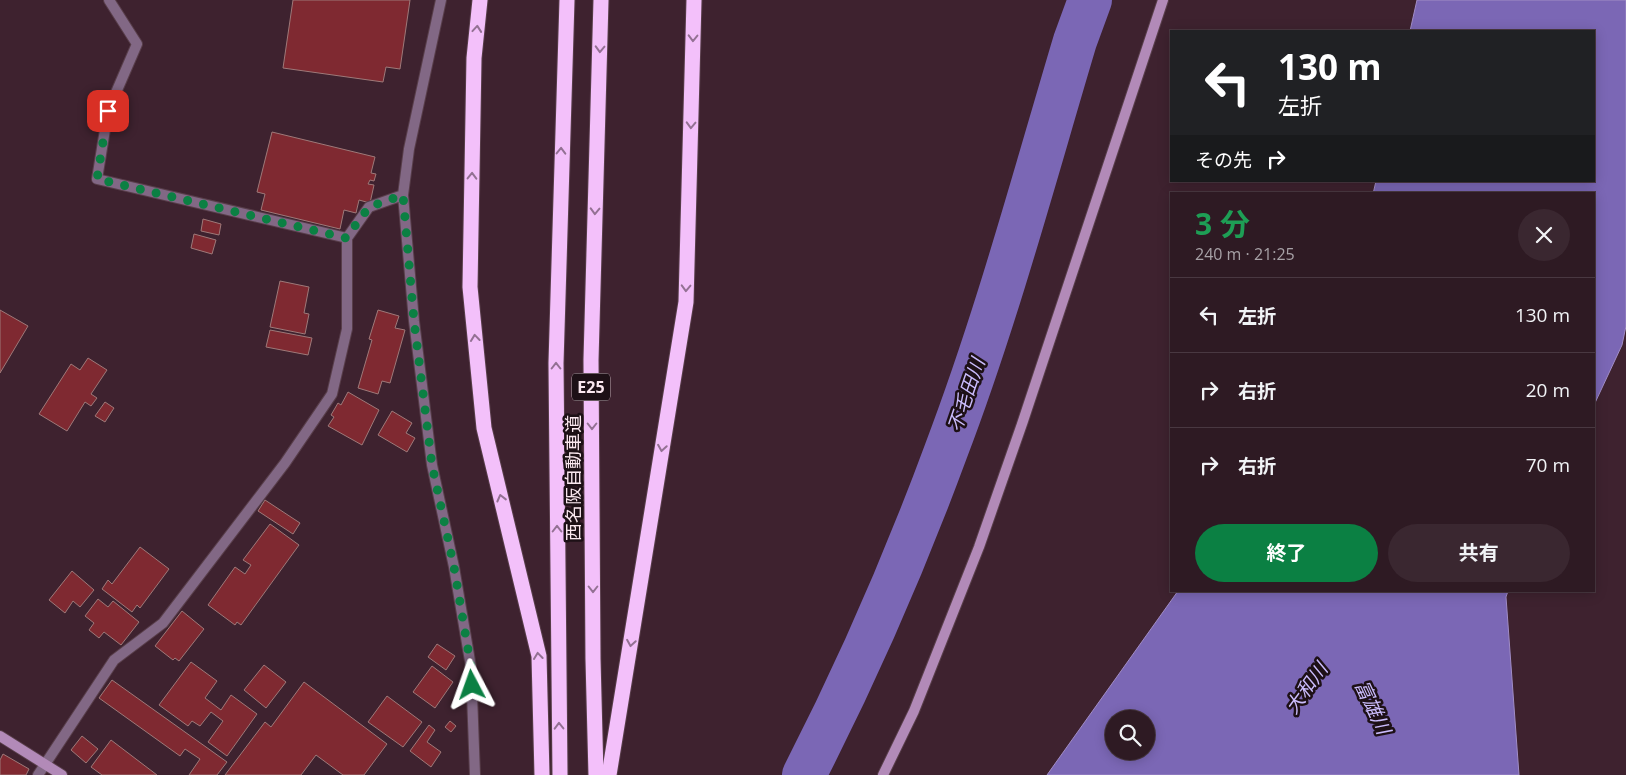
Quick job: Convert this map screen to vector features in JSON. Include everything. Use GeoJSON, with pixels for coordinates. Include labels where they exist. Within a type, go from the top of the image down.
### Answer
{"type":"FeatureCollection","features":[{"type":"Feature","properties":{"kind":"highway"},"geometry":{"type":"LineString","coordinates":[[480,0],[474,58],[470,287],[484,428],[539,656],[542,775]]}},
{"type":"Feature","properties":{"kind":"highway","name":"西名阪自動車道"},"geometry":{"type":"LineString","coordinates":[[560,775],[556,363],[567,0]]}},
{"type":"Feature","properties":{"kind":"highway","name":"西名阪自動車道"},"geometry":{"type":"LineString","coordinates":[[596,775],[593,659],[591,360],[601,0]]}},
{"type":"Feature","properties":{"kind":"highway"},"geometry":{"type":"LineString","coordinates":[[610,775],[686,302],[694,0]]}},
{"type":"Feature","properties":{"kind":"street"},"geometry":{"type":"LineString","coordinates":[[109,0],[137,44],[108,111],[97,179],[346,238]]}},
{"type":"Feature","properties":{"kind":"street"},"geometry":{"type":"LineString","coordinates":[[441,0],[409,149],[403,195],[414,321],[432,465],[454,567],[471,667],[475,775]]}},
{"type":"Feature","properties":{"kind":"street"},"geometry":{"type":"LineString","coordinates":[[882,775],[914,711],[979,547],[1023,421],[1163,0]]}},
{"type":"Feature","properties":{"kind":"street"},"geometry":{"type":"LineString","coordinates":[[38,775],[114,660],[163,623],[285,463],[332,394],[347,329],[346,238],[369,207],[403,195]]}},
{"type":"Feature","properties":{"kind":"street"},"geometry":{"type":"LineString","coordinates":[[0,736],[62,775]]}},
{"type":"Feature","properties":{"kind":"water"},"geometry":{"type":"Polygon","coordinates":[[[1417,0],[1626,0],[1626,326],[1622,345],[1595,403],[1595,192],[1373,192],[1376,182],[1595,182],[1595,30],[1410,30],[1417,0]]]}},
{"type":"Feature","properties":{"kind":"water"},"geometry":{"type":"Polygon","coordinates":[[[1177,592],[1508,592],[1506,597],[1519,775],[1047,775],[1177,592]]]}},
{"type":"Feature","properties":{"kind":"building"},"geometry":{"type":"Polygon","coordinates":[[[293,0],[410,0],[400,69],[386,67],[383,82],[283,68],[293,0]]]}},
{"type":"Feature","properties":{"kind":"building"},"geometry":{"type":"Polygon","coordinates":[[[272,132],[375,157],[371,173],[376,174],[374,181],[370,180],[368,184],[374,185],[370,203],[359,200],[356,213],[344,210],[340,229],[261,210],[265,194],[257,192],[272,132]]]}},
{"type":"Feature","properties":{"kind":"building"},"geometry":{"type":"Polygon","coordinates":[[[203,219],[221,224],[219,235],[201,231],[203,219]]]}},
{"type":"Feature","properties":{"kind":"building"},"geometry":{"type":"Polygon","coordinates":[[[194,234],[216,240],[212,254],[191,248],[194,234]]]}},
{"type":"Feature","properties":{"kind":"building"},"geometry":{"type":"Polygon","coordinates":[[[280,281],[309,287],[304,313],[309,314],[305,334],[270,327],[280,281]]]}},
{"type":"Feature","properties":{"kind":"building"},"geometry":{"type":"Polygon","coordinates":[[[0,310],[28,326],[0,373],[0,310]]]}},
{"type":"Feature","properties":{"kind":"building"},"geometry":{"type":"Polygon","coordinates":[[[378,310],[399,316],[395,328],[405,330],[390,383],[382,381],[378,394],[358,388],[372,340],[369,339],[378,310]]]}},
{"type":"Feature","properties":{"kind":"building"},"geometry":{"type":"Polygon","coordinates":[[[270,330],[312,338],[308,355],[266,347],[270,330]]]}},
{"type":"Feature","properties":{"kind":"building"},"geometry":{"type":"Polygon","coordinates":[[[88,358],[107,370],[91,394],[97,398],[91,406],[85,402],[67,431],[39,414],[71,364],[80,370],[88,358]]]}},
{"type":"Feature","properties":{"kind":"building"},"geometry":{"type":"Polygon","coordinates":[[[348,392],[379,410],[362,445],[328,426],[334,417],[331,415],[338,403],[341,405],[348,392]]]}},
{"type":"Feature","properties":{"kind":"building"},"geometry":{"type":"Polygon","coordinates":[[[105,402],[114,408],[105,422],[95,416],[105,402]]]}},
{"type":"Feature","properties":{"kind":"building"},"geometry":{"type":"Polygon","coordinates":[[[392,411],[412,423],[406,433],[415,438],[407,452],[378,435],[392,411]]]}},
{"type":"Feature","properties":{"kind":"building"},"geometry":{"type":"Polygon","coordinates":[[[265,500],[300,523],[293,534],[258,511],[265,500]]]}},
{"type":"Feature","properties":{"kind":"building"},"geometry":{"type":"Polygon","coordinates":[[[270,524],[299,545],[241,625],[237,622],[235,625],[208,605],[235,567],[245,574],[251,565],[243,560],[270,524]]]}},
{"type":"Feature","properties":{"kind":"building"},"geometry":{"type":"Polygon","coordinates":[[[140,547],[169,569],[140,608],[137,605],[132,612],[102,589],[108,580],[112,584],[140,547]]]}},
{"type":"Feature","properties":{"kind":"building"},"geometry":{"type":"Polygon","coordinates":[[[72,571],[94,590],[80,607],[73,601],[65,613],[49,600],[72,571]]]}},
{"type":"Feature","properties":{"kind":"building"},"geometry":{"type":"Polygon","coordinates":[[[98,599],[108,607],[113,601],[139,622],[121,645],[104,632],[99,638],[89,630],[94,623],[85,616],[98,599]]]}},
{"type":"Feature","properties":{"kind":"building"},"geometry":{"type":"Polygon","coordinates":[[[182,611],[204,629],[179,661],[175,658],[173,660],[155,646],[182,611]]]}},
{"type":"Feature","properties":{"kind":"building"},"geometry":{"type":"Polygon","coordinates":[[[437,644],[455,656],[446,670],[428,657],[437,644]]]}},
{"type":"Feature","properties":{"kind":"building"},"geometry":{"type":"Polygon","coordinates":[[[191,662],[217,681],[205,698],[221,710],[231,695],[257,714],[227,756],[208,742],[223,721],[211,712],[200,726],[192,721],[188,726],[159,705],[191,662]]]}},
{"type":"Feature","properties":{"kind":"building"},"geometry":{"type":"Polygon","coordinates":[[[264,665],[286,682],[266,708],[244,690],[264,665]]]}},
{"type":"Feature","properties":{"kind":"building"},"geometry":{"type":"Polygon","coordinates":[[[432,666],[453,682],[435,708],[413,692],[432,666]]]}},
{"type":"Feature","properties":{"kind":"building"},"geometry":{"type":"Polygon","coordinates":[[[112,680],[227,762],[217,775],[189,775],[200,759],[185,749],[180,756],[99,698],[112,680]]]}},
{"type":"Feature","properties":{"kind":"building"},"geometry":{"type":"Polygon","coordinates":[[[304,682],[387,744],[364,775],[343,775],[316,755],[301,775],[225,775],[265,722],[271,727],[304,682]]]}},
{"type":"Feature","properties":{"kind":"building"},"geometry":{"type":"Polygon","coordinates":[[[387,696],[422,722],[403,747],[368,722],[387,696]]]}},
{"type":"Feature","properties":{"kind":"building"},"geometry":{"type":"Polygon","coordinates":[[[450,721],[456,726],[451,732],[445,727],[450,721]]]}},
{"type":"Feature","properties":{"kind":"building"},"geometry":{"type":"Polygon","coordinates":[[[429,725],[435,730],[427,742],[441,752],[431,767],[410,751],[429,725]]]}},
{"type":"Feature","properties":{"kind":"building"},"geometry":{"type":"Polygon","coordinates":[[[82,736],[98,749],[86,763],[71,750],[82,736]]]}},
{"type":"Feature","properties":{"kind":"building"},"geometry":{"type":"Polygon","coordinates":[[[111,740],[157,775],[102,775],[91,767],[111,740]]]}},
{"type":"Feature","properties":{"kind":"building"},"geometry":{"type":"Polygon","coordinates":[[[3,754],[29,769],[26,775],[0,775],[0,760],[3,754]]]}},
{"type":"Feature","properties":{"kind":"waterway","name":"不毛田川"},"geometry":{"type":"LineString","coordinates":[[804,775],[880,615],[914,534],[965,401],[1030,196],[1075,41],[1090,0]]}},
{"type":"Feature","properties":{"kind":"route"},"geometry":{"type":"LineString","coordinates":[[108,111],[97,179],[346,238],[369,207],[403,195],[414,321],[432,465],[454,567],[471,667],[472,685]]}},
{"type":"Feature","properties":{"kind":"water label","name":"大和川"},"geometry":{"type":"Point","coordinates":[1306,688]}},
{"type":"Feature","properties":{"kind":"water label","name":"富雄川"},"geometry":{"type":"Point","coordinates":[1373,707]}}]}
